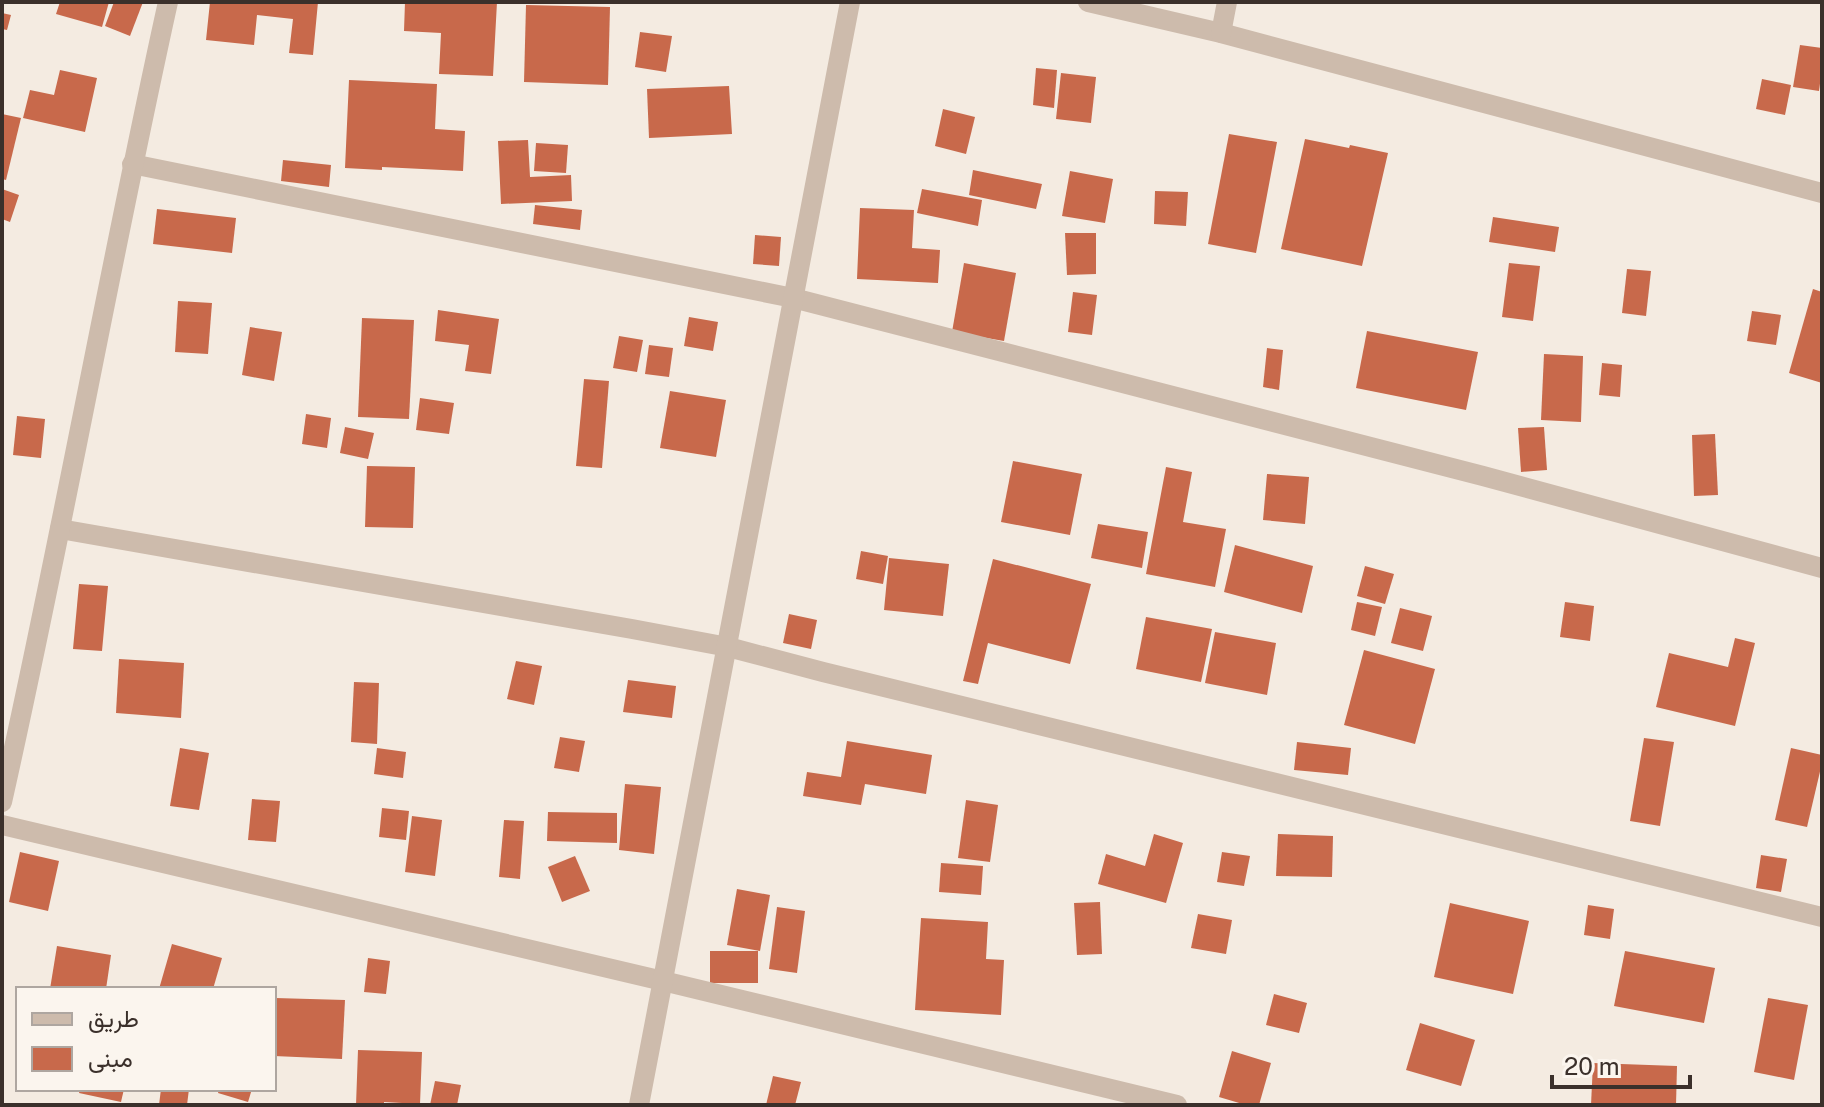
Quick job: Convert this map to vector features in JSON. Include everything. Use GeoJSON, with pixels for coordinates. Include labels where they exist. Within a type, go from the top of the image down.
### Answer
{"type":"FeatureCollection","features":[{"type":"Feature","properties":{"kind":"street"},"geometry":{"type":"LineString","coordinates":[[2,802],[11,719],[60,529],[132,164],[168,2]]}},
{"type":"Feature","properties":{"kind":"street"},"geometry":{"type":"LineString","coordinates":[[639,1105],[850,2]]}},
{"type":"Feature","properties":{"kind":"street"},"geometry":{"type":"LineString","coordinates":[[1088,2],[1221,33],[1822,193]]}},
{"type":"Feature","properties":{"kind":"street"},"geometry":{"type":"LineString","coordinates":[[1221,33],[1227,2]]}},
{"type":"Feature","properties":{"kind":"street"},"geometry":{"type":"LineString","coordinates":[[132,164],[793,298],[1498,480],[1822,568]]}},
{"type":"Feature","properties":{"kind":"street"},"geometry":{"type":"LineString","coordinates":[[60,529],[728,647],[1822,917]]}},
{"type":"Feature","properties":{"kind":"street"},"geometry":{"type":"LineString","coordinates":[[2,825],[1177,1105]]}},
{"type":"Feature","properties":{"kind":"building"},"geometry":{"type":"Polygon","coordinates":[[[60,2],[109,2],[102,27],[56,14],[60,2]]]}},
{"type":"Feature","properties":{"kind":"building"},"geometry":{"type":"Polygon","coordinates":[[[114,2],[143,2],[130,36],[105,26],[114,2]]]}},
{"type":"Feature","properties":{"kind":"building"},"geometry":{"type":"Polygon","coordinates":[[[210,2],[318,2],[313,55],[289,53],[293,19],[257,15],[254,45],[206,40],[210,2]]]}},
{"type":"Feature","properties":{"kind":"building"},"geometry":{"type":"Polygon","coordinates":[[[405,2],[497,2],[493,76],[439,74],[441,33],[404,31],[405,2]]]}},
{"type":"Feature","properties":{"kind":"building"},"geometry":{"type":"Polygon","coordinates":[[[526,5],[610,7],[608,85],[524,82],[526,5]]]}},
{"type":"Feature","properties":{"kind":"building"},"geometry":{"type":"Polygon","coordinates":[[[2,13],[11,15],[7,30],[2,29],[2,13]]]}},
{"type":"Feature","properties":{"kind":"building"},"geometry":{"type":"Polygon","coordinates":[[[640,32],[672,36],[666,72],[635,67],[640,32]]]}},
{"type":"Feature","properties":{"kind":"building"},"geometry":{"type":"Polygon","coordinates":[[[1800,45],[1822,48],[1819,91],[1793,87],[1800,45]]]}},
{"type":"Feature","properties":{"kind":"building"},"geometry":{"type":"Polygon","coordinates":[[[1036,68],[1057,70],[1054,108],[1033,105],[1036,68]]]}},
{"type":"Feature","properties":{"kind":"building"},"geometry":{"type":"Polygon","coordinates":[[[60,70],[97,78],[85,132],[23,118],[30,90],[54,95],[60,70]]]}},
{"type":"Feature","properties":{"kind":"building"},"geometry":{"type":"Polygon","coordinates":[[[1061,73],[1096,77],[1091,123],[1056,119],[1061,73]]]}},
{"type":"Feature","properties":{"kind":"building"},"geometry":{"type":"Polygon","coordinates":[[[1762,79],[1791,85],[1785,115],[1756,109],[1762,79]]]}},
{"type":"Feature","properties":{"kind":"building"},"geometry":{"type":"Polygon","coordinates":[[[349,80],[437,84],[435,129],[465,131],[463,171],[345,168],[349,80]]]}},
{"type":"Feature","properties":{"kind":"building"},"geometry":{"type":"Polygon","coordinates":[[[729,86],[732,134],[649,138],[647,89],[729,86]]]}},
{"type":"Feature","properties":{"kind":"building"},"geometry":{"type":"Polygon","coordinates":[[[943,109],[975,117],[966,154],[935,146],[943,109]]]}},
{"type":"Feature","properties":{"kind":"building"},"geometry":{"type":"Polygon","coordinates":[[[2,114],[21,118],[6,180],[2,179],[2,114]]]}},
{"type":"Feature","properties":{"kind":"building"},"geometry":{"type":"Polygon","coordinates":[[[1229,134],[1277,142],[1256,253],[1208,244],[1229,134]]]}},
{"type":"Feature","properties":{"kind":"building"},"geometry":{"type":"Polygon","coordinates":[[[1305,139],[1388,153],[1362,266],[1281,249],[1305,139]]]}},
{"type":"Feature","properties":{"kind":"building"},"geometry":{"type":"Polygon","coordinates":[[[528,140],[530,177],[571,175],[572,201],[501,204],[498,141],[528,140]]]}},
{"type":"Feature","properties":{"kind":"building"},"geometry":{"type":"Polygon","coordinates":[[[536,143],[568,145],[566,173],[534,171],[536,143]]]}},
{"type":"Feature","properties":{"kind":"building"},"geometry":{"type":"Polygon","coordinates":[[[283,160],[331,165],[329,187],[281,181],[283,160]]]}},
{"type":"Feature","properties":{"kind":"building"},"geometry":{"type":"Polygon","coordinates":[[[973,170],[1042,184],[1036,209],[969,195],[973,170]]]}},
{"type":"Feature","properties":{"kind":"building"},"geometry":{"type":"Polygon","coordinates":[[[1070,171],[1113,179],[1105,223],[1062,216],[1070,171]]]}},
{"type":"Feature","properties":{"kind":"building"},"geometry":{"type":"Polygon","coordinates":[[[2,189],[19,195],[10,222],[2,219],[2,189]]]}},
{"type":"Feature","properties":{"kind":"building"},"geometry":{"type":"Polygon","coordinates":[[[922,189],[982,200],[978,226],[917,213],[922,189]]]}},
{"type":"Feature","properties":{"kind":"building"},"geometry":{"type":"Polygon","coordinates":[[[1155,191],[1188,192],[1186,226],[1154,224],[1155,191]]]}},
{"type":"Feature","properties":{"kind":"building"},"geometry":{"type":"Polygon","coordinates":[[[535,205],[582,210],[580,230],[533,224],[535,205]]]}},
{"type":"Feature","properties":{"kind":"building"},"geometry":{"type":"Polygon","coordinates":[[[860,208],[914,210],[912,248],[940,250],[938,283],[857,279],[860,208]]]}},
{"type":"Feature","properties":{"kind":"building"},"geometry":{"type":"Polygon","coordinates":[[[157,209],[236,218],[232,253],[153,244],[157,209]]]}},
{"type":"Feature","properties":{"kind":"building"},"geometry":{"type":"Polygon","coordinates":[[[1493,217],[1559,227],[1555,252],[1489,242],[1493,217]]]}},
{"type":"Feature","properties":{"kind":"building"},"geometry":{"type":"Polygon","coordinates":[[[1065,233],[1096,233],[1096,274],[1067,275],[1065,233]]]}},
{"type":"Feature","properties":{"kind":"building"},"geometry":{"type":"Polygon","coordinates":[[[755,235],[781,237],[779,266],[753,264],[755,235]]]}},
{"type":"Feature","properties":{"kind":"building"},"geometry":{"type":"Polygon","coordinates":[[[964,263],[1016,273],[1004,341],[952,332],[964,263]]]}},
{"type":"Feature","properties":{"kind":"building"},"geometry":{"type":"Polygon","coordinates":[[[1509,263],[1540,266],[1533,321],[1502,317],[1509,263]]]}},
{"type":"Feature","properties":{"kind":"building"},"geometry":{"type":"Polygon","coordinates":[[[1627,269],[1651,271],[1646,316],[1622,313],[1627,269]]]}},
{"type":"Feature","properties":{"kind":"building"},"geometry":{"type":"Polygon","coordinates":[[[1813,289],[1822,292],[1822,383],[1789,373],[1813,289]]]}},
{"type":"Feature","properties":{"kind":"building"},"geometry":{"type":"Polygon","coordinates":[[[1073,292],[1097,295],[1092,335],[1068,332],[1073,292]]]}},
{"type":"Feature","properties":{"kind":"building"},"geometry":{"type":"Polygon","coordinates":[[[178,301],[212,303],[208,354],[175,352],[178,301]]]}},
{"type":"Feature","properties":{"kind":"building"},"geometry":{"type":"Polygon","coordinates":[[[438,310],[499,319],[491,374],[465,371],[469,345],[435,341],[438,310]]]}},
{"type":"Feature","properties":{"kind":"building"},"geometry":{"type":"Polygon","coordinates":[[[1752,311],[1781,315],[1776,345],[1747,341],[1752,311]]]}},
{"type":"Feature","properties":{"kind":"building"},"geometry":{"type":"Polygon","coordinates":[[[689,317],[718,322],[713,351],[684,346],[689,317]]]}},
{"type":"Feature","properties":{"kind":"building"},"geometry":{"type":"Polygon","coordinates":[[[362,318],[414,320],[409,419],[358,417],[362,318]]]}},
{"type":"Feature","properties":{"kind":"building"},"geometry":{"type":"Polygon","coordinates":[[[250,327],[282,332],[274,381],[242,375],[250,327]]]}},
{"type":"Feature","properties":{"kind":"building"},"geometry":{"type":"Polygon","coordinates":[[[1367,331],[1478,352],[1466,410],[1356,388],[1367,331]]]}},
{"type":"Feature","properties":{"kind":"building"},"geometry":{"type":"Polygon","coordinates":[[[619,336],[643,340],[637,372],[613,368],[619,336]]]}},
{"type":"Feature","properties":{"kind":"building"},"geometry":{"type":"Polygon","coordinates":[[[649,345],[673,348],[669,377],[645,374],[649,345]]]}},
{"type":"Feature","properties":{"kind":"building"},"geometry":{"type":"Polygon","coordinates":[[[1267,348],[1283,350],[1279,390],[1263,387],[1267,348]]]}},
{"type":"Feature","properties":{"kind":"building"},"geometry":{"type":"Polygon","coordinates":[[[1544,354],[1583,356],[1581,422],[1541,420],[1544,354]]]}},
{"type":"Feature","properties":{"kind":"building"},"geometry":{"type":"Polygon","coordinates":[[[1602,363],[1622,365],[1620,397],[1599,395],[1602,363]]]}},
{"type":"Feature","properties":{"kind":"building"},"geometry":{"type":"Polygon","coordinates":[[[584,379],[609,381],[602,468],[576,466],[584,379]]]}},
{"type":"Feature","properties":{"kind":"building"},"geometry":{"type":"Polygon","coordinates":[[[670,391],[726,400],[716,457],[660,448],[670,391]]]}},
{"type":"Feature","properties":{"kind":"building"},"geometry":{"type":"Polygon","coordinates":[[[420,398],[454,403],[449,434],[416,430],[420,398]]]}},
{"type":"Feature","properties":{"kind":"building"},"geometry":{"type":"Polygon","coordinates":[[[306,414],[331,418],[327,448],[302,444],[306,414]]]}},
{"type":"Feature","properties":{"kind":"building"},"geometry":{"type":"Polygon","coordinates":[[[17,416],[45,419],[41,458],[13,455],[17,416]]]}},
{"type":"Feature","properties":{"kind":"building"},"geometry":{"type":"Polygon","coordinates":[[[345,427],[374,433],[368,459],[340,453],[345,427]]]}},
{"type":"Feature","properties":{"kind":"building"},"geometry":{"type":"Polygon","coordinates":[[[1544,427],[1547,470],[1521,472],[1518,428],[1544,427]]]}},
{"type":"Feature","properties":{"kind":"building"},"geometry":{"type":"Polygon","coordinates":[[[1715,434],[1718,495],[1694,496],[1692,435],[1715,434]]]}},
{"type":"Feature","properties":{"kind":"building"},"geometry":{"type":"Polygon","coordinates":[[[1013,461],[1082,474],[1070,535],[1001,522],[1013,461]]]}},
{"type":"Feature","properties":{"kind":"building"},"geometry":{"type":"Polygon","coordinates":[[[367,466],[415,467],[413,528],[365,527],[367,466]]]}},
{"type":"Feature","properties":{"kind":"building"},"geometry":{"type":"Polygon","coordinates":[[[1166,467],[1192,472],[1183,522],[1226,529],[1215,587],[1146,574],[1166,467]]]}},
{"type":"Feature","properties":{"kind":"building"},"geometry":{"type":"Polygon","coordinates":[[[1267,474],[1309,477],[1305,524],[1263,520],[1267,474]]]}},
{"type":"Feature","properties":{"kind":"building"},"geometry":{"type":"Polygon","coordinates":[[[1098,524],[1148,532],[1142,568],[1091,558],[1098,524]]]}},
{"type":"Feature","properties":{"kind":"building"},"geometry":{"type":"Polygon","coordinates":[[[1235,545],[1313,566],[1302,613],[1224,592],[1235,545]]]}},
{"type":"Feature","properties":{"kind":"building"},"geometry":{"type":"Polygon","coordinates":[[[861,551],[888,556],[883,584],[856,579],[861,551]]]}},
{"type":"Feature","properties":{"kind":"building"},"geometry":{"type":"Polygon","coordinates":[[[889,558],[949,564],[943,616],[884,610],[889,558]]]}},
{"type":"Feature","properties":{"kind":"building"},"geometry":{"type":"Polygon","coordinates":[[[993,559],[1091,584],[1070,664],[988,643],[978,684],[963,681],[993,559]]]}},
{"type":"Feature","properties":{"kind":"building"},"geometry":{"type":"Polygon","coordinates":[[[1365,566],[1394,574],[1385,604],[1357,596],[1365,566]]]}},
{"type":"Feature","properties":{"kind":"building"},"geometry":{"type":"Polygon","coordinates":[[[79,584],[108,586],[102,651],[73,649],[79,584]]]}},
{"type":"Feature","properties":{"kind":"building"},"geometry":{"type":"Polygon","coordinates":[[[1357,602],[1382,607],[1375,636],[1351,630],[1357,602]]]}},
{"type":"Feature","properties":{"kind":"building"},"geometry":{"type":"Polygon","coordinates":[[[1565,602],[1594,606],[1590,641],[1560,637],[1565,602]]]}},
{"type":"Feature","properties":{"kind":"building"},"geometry":{"type":"Polygon","coordinates":[[[1400,608],[1432,616],[1423,651],[1391,643],[1400,608]]]}},
{"type":"Feature","properties":{"kind":"building"},"geometry":{"type":"Polygon","coordinates":[[[789,614],[817,620],[811,649],[783,643],[789,614]]]}},
{"type":"Feature","properties":{"kind":"building"},"geometry":{"type":"Polygon","coordinates":[[[1146,617],[1212,629],[1201,682],[1136,669],[1146,617]]]}},
{"type":"Feature","properties":{"kind":"building"},"geometry":{"type":"Polygon","coordinates":[[[1215,632],[1276,643],[1267,695],[1205,683],[1215,632]]]}},
{"type":"Feature","properties":{"kind":"building"},"geometry":{"type":"Polygon","coordinates":[[[1735,638],[1755,643],[1735,726],[1656,707],[1669,653],[1728,667],[1735,638]]]}},
{"type":"Feature","properties":{"kind":"building"},"geometry":{"type":"Polygon","coordinates":[[[1364,650],[1435,669],[1415,744],[1344,725],[1364,650]]]}},
{"type":"Feature","properties":{"kind":"building"},"geometry":{"type":"Polygon","coordinates":[[[119,659],[184,663],[181,718],[116,713],[119,659]]]}},
{"type":"Feature","properties":{"kind":"building"},"geometry":{"type":"Polygon","coordinates":[[[516,661],[542,666],[534,705],[507,699],[516,661]]]}},
{"type":"Feature","properties":{"kind":"building"},"geometry":{"type":"Polygon","coordinates":[[[628,680],[676,686],[672,718],[623,712],[628,680]]]}},
{"type":"Feature","properties":{"kind":"building"},"geometry":{"type":"Polygon","coordinates":[[[354,682],[379,683],[377,744],[351,742],[354,682]]]}},
{"type":"Feature","properties":{"kind":"building"},"geometry":{"type":"Polygon","coordinates":[[[560,737],[585,741],[579,772],[554,768],[560,737]]]}},
{"type":"Feature","properties":{"kind":"building"},"geometry":{"type":"Polygon","coordinates":[[[1644,738],[1674,742],[1660,826],[1630,821],[1644,738]]]}},
{"type":"Feature","properties":{"kind":"building"},"geometry":{"type":"Polygon","coordinates":[[[847,741],[932,755],[926,794],[865,784],[861,805],[803,796],[807,772],[841,777],[847,741]]]}},
{"type":"Feature","properties":{"kind":"building"},"geometry":{"type":"Polygon","coordinates":[[[1297,742],[1351,748],[1348,775],[1294,770],[1297,742]]]}},
{"type":"Feature","properties":{"kind":"building"},"geometry":{"type":"Polygon","coordinates":[[[180,748],[209,753],[199,810],[170,806],[180,748]]]}},
{"type":"Feature","properties":{"kind":"building"},"geometry":{"type":"Polygon","coordinates":[[[377,748],[406,752],[403,778],[374,774],[377,748]]]}},
{"type":"Feature","properties":{"kind":"building"},"geometry":{"type":"Polygon","coordinates":[[[1791,748],[1822,755],[1807,827],[1775,820],[1791,748]]]}},
{"type":"Feature","properties":{"kind":"building"},"geometry":{"type":"Polygon","coordinates":[[[625,784],[661,787],[654,854],[619,850],[625,784]]]}},
{"type":"Feature","properties":{"kind":"building"},"geometry":{"type":"Polygon","coordinates":[[[252,799],[280,801],[276,842],[248,840],[252,799]]]}},
{"type":"Feature","properties":{"kind":"building"},"geometry":{"type":"Polygon","coordinates":[[[966,800],[998,805],[990,862],[958,858],[966,800]]]}},
{"type":"Feature","properties":{"kind":"building"},"geometry":{"type":"Polygon","coordinates":[[[382,808],[409,811],[406,840],[379,837],[382,808]]]}},
{"type":"Feature","properties":{"kind":"building"},"geometry":{"type":"Polygon","coordinates":[[[548,812],[617,813],[617,843],[547,841],[548,812]]]}},
{"type":"Feature","properties":{"kind":"building"},"geometry":{"type":"Polygon","coordinates":[[[412,816],[442,820],[435,876],[405,872],[412,816]]]}},
{"type":"Feature","properties":{"kind":"building"},"geometry":{"type":"Polygon","coordinates":[[[504,820],[524,821],[520,879],[499,877],[504,820]]]}},
{"type":"Feature","properties":{"kind":"building"},"geometry":{"type":"Polygon","coordinates":[[[1154,834],[1183,843],[1166,903],[1098,884],[1106,854],[1145,866],[1154,834]]]}},
{"type":"Feature","properties":{"kind":"building"},"geometry":{"type":"Polygon","coordinates":[[[1278,834],[1333,836],[1332,877],[1276,876],[1278,834]]]}},
{"type":"Feature","properties":{"kind":"building"},"geometry":{"type":"Polygon","coordinates":[[[20,852],[59,861],[48,911],[9,902],[20,852]]]}},
{"type":"Feature","properties":{"kind":"building"},"geometry":{"type":"Polygon","coordinates":[[[1222,852],[1250,856],[1244,886],[1217,882],[1222,852]]]}},
{"type":"Feature","properties":{"kind":"building"},"geometry":{"type":"Polygon","coordinates":[[[1761,855],[1787,859],[1781,892],[1756,888],[1761,855]]]}},
{"type":"Feature","properties":{"kind":"building"},"geometry":{"type":"Polygon","coordinates":[[[575,856],[590,891],[562,902],[548,867],[575,856]]]}},
{"type":"Feature","properties":{"kind":"building"},"geometry":{"type":"Polygon","coordinates":[[[941,863],[983,866],[981,895],[939,892],[941,863]]]}},
{"type":"Feature","properties":{"kind":"building"},"geometry":{"type":"Polygon","coordinates":[[[737,889],[770,895],[760,951],[727,945],[737,889]]]}},
{"type":"Feature","properties":{"kind":"building"},"geometry":{"type":"Polygon","coordinates":[[[1100,902],[1102,954],[1077,955],[1074,903],[1100,902]]]}},
{"type":"Feature","properties":{"kind":"building"},"geometry":{"type":"Polygon","coordinates":[[[1450,903],[1529,921],[1513,994],[1434,977],[1450,903]]]}},
{"type":"Feature","properties":{"kind":"building"},"geometry":{"type":"Polygon","coordinates":[[[1588,905],[1614,909],[1610,939],[1584,935],[1588,905]]]}},
{"type":"Feature","properties":{"kind":"building"},"geometry":{"type":"Polygon","coordinates":[[[777,907],[805,911],[797,973],[769,969],[777,907]]]}},
{"type":"Feature","properties":{"kind":"building"},"geometry":{"type":"Polygon","coordinates":[[[1198,914],[1232,920],[1226,954],[1191,948],[1198,914]]]}},
{"type":"Feature","properties":{"kind":"building"},"geometry":{"type":"Polygon","coordinates":[[[921,918],[988,922],[986,959],[1004,960],[1001,1015],[915,1010],[921,918]]]}},
{"type":"Feature","properties":{"kind":"building"},"geometry":{"type":"Polygon","coordinates":[[[172,944],[222,958],[214,987],[160,987],[172,944]]]}},
{"type":"Feature","properties":{"kind":"building"},"geometry":{"type":"Polygon","coordinates":[[[57,946],[111,955],[106,987],[50,987],[57,946]]]}},
{"type":"Feature","properties":{"kind":"building"},"geometry":{"type":"Polygon","coordinates":[[[710,951],[758,951],[758,983],[710,983],[710,951]]]}},
{"type":"Feature","properties":{"kind":"building"},"geometry":{"type":"Polygon","coordinates":[[[1625,951],[1715,968],[1704,1023],[1614,1006],[1625,951]]]}},
{"type":"Feature","properties":{"kind":"building"},"geometry":{"type":"Polygon","coordinates":[[[368,958],[390,961],[386,994],[364,992],[368,958]]]}},
{"type":"Feature","properties":{"kind":"building"},"geometry":{"type":"Polygon","coordinates":[[[1274,994],[1307,1003],[1299,1033],[1266,1025],[1274,994]]]}},
{"type":"Feature","properties":{"kind":"building"},"geometry":{"type":"Polygon","coordinates":[[[276,998],[345,1000],[342,1059],[276,1056],[276,998]]]}},
{"type":"Feature","properties":{"kind":"building"},"geometry":{"type":"Polygon","coordinates":[[[1768,998],[1808,1005],[1794,1080],[1754,1072],[1768,998]]]}},
{"type":"Feature","properties":{"kind":"building"},"geometry":{"type":"Polygon","coordinates":[[[1420,1023],[1475,1040],[1461,1086],[1406,1070],[1420,1023]]]}},
{"type":"Feature","properties":{"kind":"building"},"geometry":{"type":"Polygon","coordinates":[[[358,1050],[422,1052],[420,1104],[384,1102],[384,1105],[356,1105],[358,1050]]]}},
{"type":"Feature","properties":{"kind":"building"},"geometry":{"type":"Polygon","coordinates":[[[1232,1051],[1271,1063],[1259,1105],[1246,1105],[1219,1097],[1232,1051]]]}},
{"type":"Feature","properties":{"kind":"building"},"geometry":{"type":"Polygon","coordinates":[[[1593,1063],[1677,1066],[1676,1105],[1591,1105],[1593,1063]]]}},
{"type":"Feature","properties":{"kind":"building"},"geometry":{"type":"Polygon","coordinates":[[[773,1076],[801,1082],[795,1105],[766,1105],[773,1076]]]}},
{"type":"Feature","properties":{"kind":"building"},"geometry":{"type":"Polygon","coordinates":[[[435,1081],[461,1085],[457,1105],[430,1105],[435,1081]]]}},
{"type":"Feature","properties":{"kind":"building"},"geometry":{"type":"Polygon","coordinates":[[[80,1091],[124,1091],[121,1102],[80,1091]]]}},
{"type":"Feature","properties":{"kind":"building"},"geometry":{"type":"Polygon","coordinates":[[[161,1091],[189,1091],[187,1105],[159,1105],[161,1091]]]}},
{"type":"Feature","properties":{"kind":"building"},"geometry":{"type":"Polygon","coordinates":[[[218,1091],[251,1091],[248,1102],[218,1091]]]}}]}
